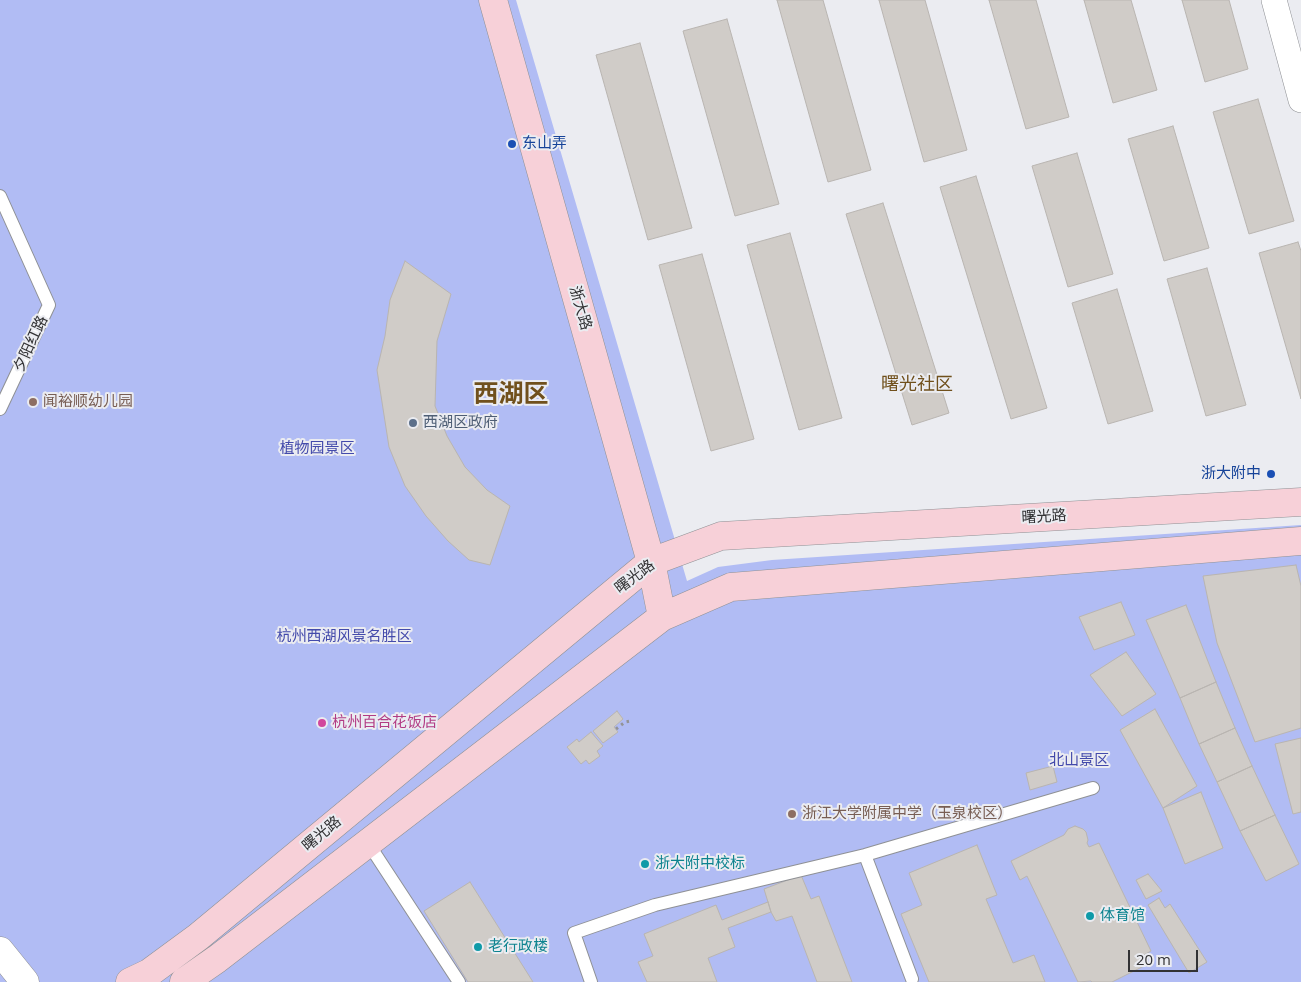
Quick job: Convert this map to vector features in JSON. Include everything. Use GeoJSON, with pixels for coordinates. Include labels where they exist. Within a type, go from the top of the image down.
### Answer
{"type":"FeatureCollection","features":[{"type":"Feature","properties":{"kind":"main road","name":"浙大路"},"geometry":{"type":"LineString","coordinates":[[493,0],[651,562],[662,617]]}},
{"type":"Feature","properties":{"kind":"main road","name":"曙光路"},"geometry":{"type":"LineString","coordinates":[[130,982],[149,973],[198,938],[651,562],[720,536],[1301,502]]}},
{"type":"Feature","properties":{"kind":"main road"},"geometry":{"type":"LineString","coordinates":[[184,982],[217,959],[662,617],[732,587],[1301,541]]}},
{"type":"Feature","properties":{"kind":"street"},"geometry":{"type":"LineString","coordinates":[[1274,0],[1301,100]]}},
{"type":"Feature","properties":{"kind":"street"},"geometry":{"type":"LineString","coordinates":[[0,951],[25,982]]}},
{"type":"Feature","properties":{"kind":"lane","name":"夕阳红路"},"geometry":{"type":"LineString","coordinates":[[0,196],[49,305],[0,409]]}},
{"type":"Feature","properties":{"kind":"lane"},"geometry":{"type":"LineString","coordinates":[[591,982],[574,933],[655,905],[865,855],[1093,788]]}},
{"type":"Feature","properties":{"kind":"lane"},"geometry":{"type":"LineString","coordinates":[[368,843],[459,982]]}},
{"type":"Feature","properties":{"kind":"lane"},"geometry":{"type":"LineString","coordinates":[[865,855],[912,979]]}},
{"type":"Feature","properties":{"kind":"path"},"geometry":{"type":"LineString","coordinates":[[616,730],[625,722],[630,721]]}},
{"type":"Feature","properties":{"kind":"green space","name":"杭州西湖风景名胜区"},"geometry":{"type":"Polygon","coordinates":[[[0,0],[516,0],[687,581],[718,567],[772,560],[1301,525],[1301,982],[0,982],[0,0]]]}},
{"type":"Feature","properties":{"kind":"building"},"geometry":{"type":"Polygon","coordinates":[[[777,0],[823,0],[871,170],[828,182],[777,0]]]}},
{"type":"Feature","properties":{"kind":"building"},"geometry":{"type":"Polygon","coordinates":[[[879,0],[925,0],[967,150],[924,162],[879,0]]]}},
{"type":"Feature","properties":{"kind":"building"},"geometry":{"type":"Polygon","coordinates":[[[989,0],[1036,0],[1069,117],[1026,129],[989,0]]]}},
{"type":"Feature","properties":{"kind":"building"},"geometry":{"type":"Polygon","coordinates":[[[1084,0],[1131,0],[1157,90],[1113,103],[1084,0]]]}},
{"type":"Feature","properties":{"kind":"building"},"geometry":{"type":"Polygon","coordinates":[[[1182,0],[1229,0],[1248,69],[1205,82],[1182,0]]]}},
{"type":"Feature","properties":{"kind":"building"},"geometry":{"type":"Polygon","coordinates":[[[727,19],[779,204],[735,216],[683,31],[727,19]]]}},
{"type":"Feature","properties":{"kind":"building"},"geometry":{"type":"Polygon","coordinates":[[[640,43],[692,228],[648,240],[596,55],[640,43]]]}},
{"type":"Feature","properties":{"kind":"building"},"geometry":{"type":"Polygon","coordinates":[[[1258,99],[1294,221],[1249,234],[1213,112],[1258,99]]]}},
{"type":"Feature","properties":{"kind":"building"},"geometry":{"type":"Polygon","coordinates":[[[1173,126],[1209,248],[1164,261],[1128,139],[1173,126]]]}},
{"type":"Feature","properties":{"kind":"building"},"geometry":{"type":"Polygon","coordinates":[[[1077,153],[1113,274],[1068,287],[1032,166],[1077,153]]]}},
{"type":"Feature","properties":{"kind":"building"},"geometry":{"type":"Polygon","coordinates":[[[976,176],[1047,408],[1011,419],[940,187],[976,176]]]}},
{"type":"Feature","properties":{"kind":"building"},"geometry":{"type":"Polygon","coordinates":[[[883,203],[949,413],[912,425],[846,214],[883,203]]]}},
{"type":"Feature","properties":{"kind":"building"},"geometry":{"type":"Polygon","coordinates":[[[790,233],[842,418],[799,430],[747,245],[790,233]]]}},
{"type":"Feature","properties":{"kind":"building"},"geometry":{"type":"Polygon","coordinates":[[[1298,242],[1301,251],[1301,399],[1259,253],[1298,242]]]}},
{"type":"Feature","properties":{"kind":"building"},"geometry":{"type":"Polygon","coordinates":[[[702,254],[754,439],[711,451],[659,265],[702,254]]]}},
{"type":"Feature","properties":{"kind":"building","name":"西湖区政府"},"geometry":{"type":"Polygon","coordinates":[[[405,261],[451,294],[437,341],[435,406],[447,436],[465,467],[487,490],[510,506],[490,565],[469,560],[448,541],[426,516],[405,486],[389,447],[377,370],[385,336],[390,300],[405,261]]]}},
{"type":"Feature","properties":{"kind":"building"},"geometry":{"type":"Polygon","coordinates":[[[1207,268],[1246,405],[1206,416],[1167,279],[1207,268]]]}},
{"type":"Feature","properties":{"kind":"building"},"geometry":{"type":"Polygon","coordinates":[[[1117,289],[1153,411],[1108,424],[1072,303],[1117,289]]]}},
{"type":"Feature","properties":{"kind":"building"},"geometry":{"type":"Polygon","coordinates":[[[1296,565],[1301,586],[1301,728],[1255,742],[1217,643],[1203,576],[1296,565]]]}},
{"type":"Feature","properties":{"kind":"building"},"geometry":{"type":"Polygon","coordinates":[[[1121,602],[1135,635],[1094,650],[1079,617],[1121,602]]]}},
{"type":"Feature","properties":{"kind":"building"},"geometry":{"type":"Polygon","coordinates":[[[1186,605],[1216,682],[1180,698],[1146,620],[1186,605]]]}},
{"type":"Feature","properties":{"kind":"building"},"geometry":{"type":"Polygon","coordinates":[[[1126,652],[1156,694],[1122,716],[1090,675],[1126,652]]]}},
{"type":"Feature","properties":{"kind":"building"},"geometry":{"type":"Polygon","coordinates":[[[1216,682],[1235,728],[1199,744],[1180,698],[1216,682]]]}},
{"type":"Feature","properties":{"kind":"building"},"geometry":{"type":"Polygon","coordinates":[[[1155,709],[1197,786],[1163,808],[1120,730],[1155,709]]]}},
{"type":"Feature","properties":{"kind":"building"},"geometry":{"type":"Polygon","coordinates":[[[617,711],[623,719],[614,727],[618,732],[603,743],[593,731],[617,711]]]}},
{"type":"Feature","properties":{"kind":"building"},"geometry":{"type":"Polygon","coordinates":[[[1235,728],[1252,766],[1217,782],[1199,744],[1235,728]]]}},
{"type":"Feature","properties":{"kind":"building"},"geometry":{"type":"Polygon","coordinates":[[[591,732],[603,746],[597,751],[600,756],[589,764],[586,760],[581,764],[567,747],[577,739],[579,742],[591,732]]]}},
{"type":"Feature","properties":{"kind":"building"},"geometry":{"type":"Polygon","coordinates":[[[1301,738],[1301,812],[1293,814],[1275,744],[1301,738]]]}},
{"type":"Feature","properties":{"kind":"building"},"geometry":{"type":"Polygon","coordinates":[[[1053,766],[1057,782],[1030,790],[1026,773],[1053,766]]]}},
{"type":"Feature","properties":{"kind":"building"},"geometry":{"type":"Polygon","coordinates":[[[1252,766],[1275,815],[1240,831],[1217,782],[1252,766]]]}},
{"type":"Feature","properties":{"kind":"building"},"geometry":{"type":"Polygon","coordinates":[[[1201,792],[1223,848],[1185,864],[1163,808],[1201,792]]]}},
{"type":"Feature","properties":{"kind":"building"},"geometry":{"type":"Polygon","coordinates":[[[1275,815],[1299,864],[1266,881],[1240,831],[1275,815]]]}},
{"type":"Feature","properties":{"kind":"building","name":"体育馆"},"geometry":{"type":"Polygon","coordinates":[[[1075,826],[1086,832],[1089,847],[1099,843],[1151,951],[1142,956],[1146,965],[1112,982],[1078,982],[1027,876],[1020,880],[1011,861],[1064,835],[1068,829],[1075,826]]]}},
{"type":"Feature","properties":{"kind":"building"},"geometry":{"type":"Polygon","coordinates":[[[977,845],[997,895],[986,899],[1013,963],[1034,955],[1045,982],[929,982],[901,914],[922,905],[909,873],[977,845]]]}},
{"type":"Feature","properties":{"kind":"building"},"geometry":{"type":"Polygon","coordinates":[[[1148,874],[1162,891],[1146,899],[1136,880],[1148,874]]]}},
{"type":"Feature","properties":{"kind":"building"},"geometry":{"type":"Polygon","coordinates":[[[801,875],[811,899],[819,896],[852,982],[817,982],[792,916],[776,921],[771,912],[764,889],[801,875]]]}},
{"type":"Feature","properties":{"kind":"building","name":"老行政楼"},"geometry":{"type":"Polygon","coordinates":[[[470,882],[533,982],[468,982],[424,911],[470,882]]]}},
{"type":"Feature","properties":{"kind":"building"},"geometry":{"type":"Polygon","coordinates":[[[1159,898],[1165,908],[1170,904],[1207,962],[1189,973],[1148,905],[1159,898]]]}},
{"type":"Feature","properties":{"kind":"building"},"geometry":{"type":"Polygon","coordinates":[[[768,902],[771,912],[728,928],[735,947],[708,958],[717,982],[647,982],[638,962],[653,956],[644,934],[716,905],[722,920],[768,902]]]}},
{"type":"Feature","properties":{"kind":"place","name":"东山弄"},"geometry":{"type":"Point","coordinates":[512,144]}},
{"type":"Feature","properties":{"kind":"place","name":"闻裕顺幼儿园"},"geometry":{"type":"Point","coordinates":[33,402]}},
{"type":"Feature","properties":{"kind":"place","name":"西湖区政府"},"geometry":{"type":"Point","coordinates":[413,423]}},
{"type":"Feature","properties":{"kind":"place","name":"浙大附中"},"geometry":{"type":"Point","coordinates":[1271,474]}},
{"type":"Feature","properties":{"kind":"place","name":"杭州百合花饭店"},"geometry":{"type":"Point","coordinates":[322,723]}},
{"type":"Feature","properties":{"kind":"place","name":"浙江大学附属中学（玉泉校区）"},"geometry":{"type":"Point","coordinates":[792,814]}},
{"type":"Feature","properties":{"kind":"place","name":"浙大附中校标"},"geometry":{"type":"Point","coordinates":[645,864]}},
{"type":"Feature","properties":{"kind":"place","name":"体育馆"},"geometry":{"type":"Point","coordinates":[1090,916]}},
{"type":"Feature","properties":{"kind":"place","name":"老行政楼"},"geometry":{"type":"Point","coordinates":[478,947]}},
{"type":"Feature","properties":{"kind":"district","name":"曙光社区"},"geometry":{"type":"Point","coordinates":[917,385]}},
{"type":"Feature","properties":{"kind":"district","name":"西湖区"},"geometry":{"type":"Point","coordinates":[511,395]}},
{"type":"Feature","properties":{"kind":"park label","name":"植物园景区"},"geometry":{"type":"Point","coordinates":[317,449]}},
{"type":"Feature","properties":{"kind":"park label","name":"北山景区"},"geometry":{"type":"Point","coordinates":[1079,761]}}]}
